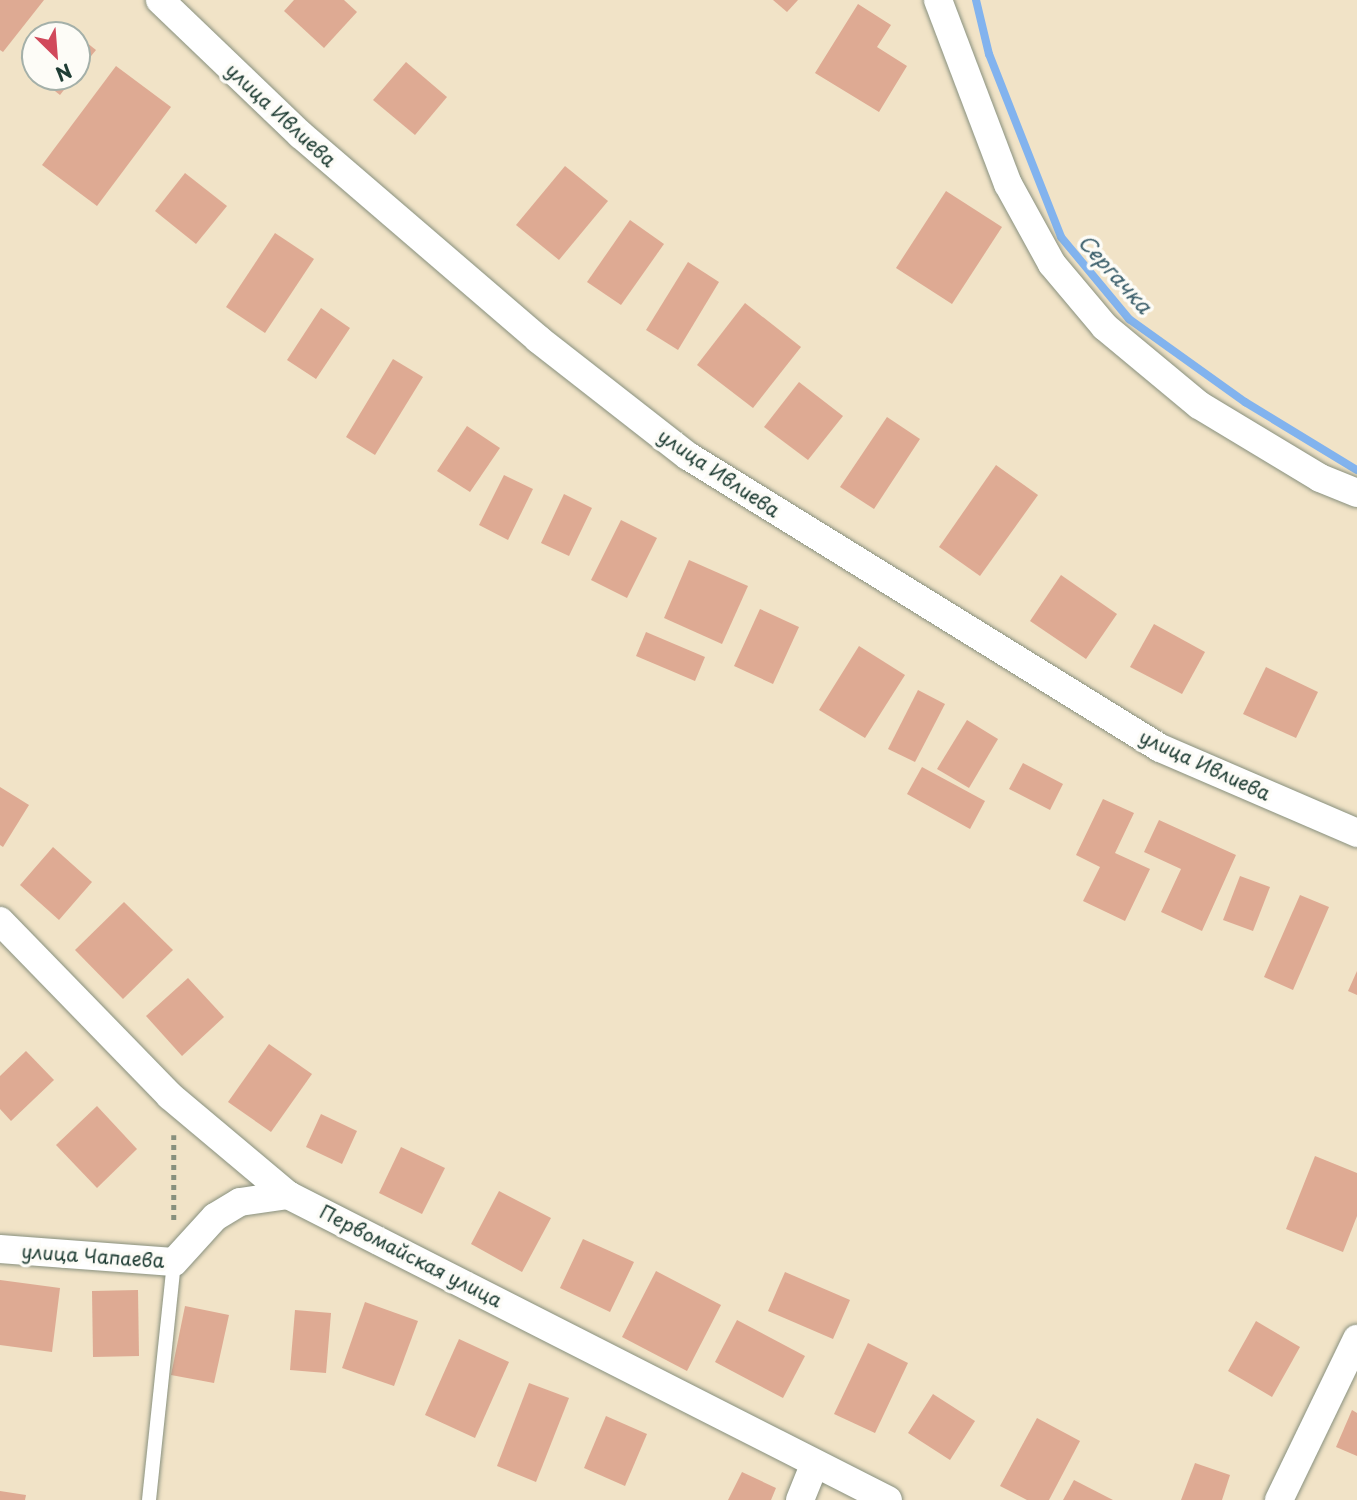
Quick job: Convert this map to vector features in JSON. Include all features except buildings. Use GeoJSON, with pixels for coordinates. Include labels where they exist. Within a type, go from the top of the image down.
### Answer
{"type":"FeatureCollection","features":[{"type":"Feature","properties":{"kind":"street","name":"улица Ивлиева"},"geometry":{"type":"LineString","coordinates":[[160,0],[311,144],[538,338],[688,456],[1160,748],[1357,833]]}},
{"type":"Feature","properties":{"kind":"street"},"geometry":{"type":"LineString","coordinates":[[938,0],[1008,184],[1052,264],[1087,306],[1199,405],[1320,478],[1357,493]]}},
{"type":"Feature","properties":{"kind":"street","name":"Первомайская улица"},"geometry":{"type":"LineString","coordinates":[[0,921],[170,1096],[288,1195],[813,1467],[888,1500]]}},
{"type":"Feature","properties":{"kind":"street","name":"улица Чапаева"},"geometry":{"type":"LineString","coordinates":[[0,1249],[174,1262],[232,1207],[288,1195]]}},
{"type":"Feature","properties":{"kind":"street"},"geometry":{"type":"LineString","coordinates":[[1279,1500],[1357,1339]]}},
{"type":"Feature","properties":{"kind":"street"},"geometry":{"type":"LineString","coordinates":[[800,1500],[813,1467]]}},
{"type":"Feature","properties":{"kind":"lane"},"geometry":{"type":"LineString","coordinates":[[149,1500],[174,1262]]}},
{"type":"Feature","properties":{"kind":"path"},"geometry":{"type":"LineString","coordinates":[[170,1096],[174,1262]]}},
{"type":"Feature","properties":{"kind":"waterway","name":"Сергачка"},"geometry":{"type":"LineString","coordinates":[[976,0],[989,54],[1061,237],[1129,319],[1245,402],[1357,470]]}}]}
